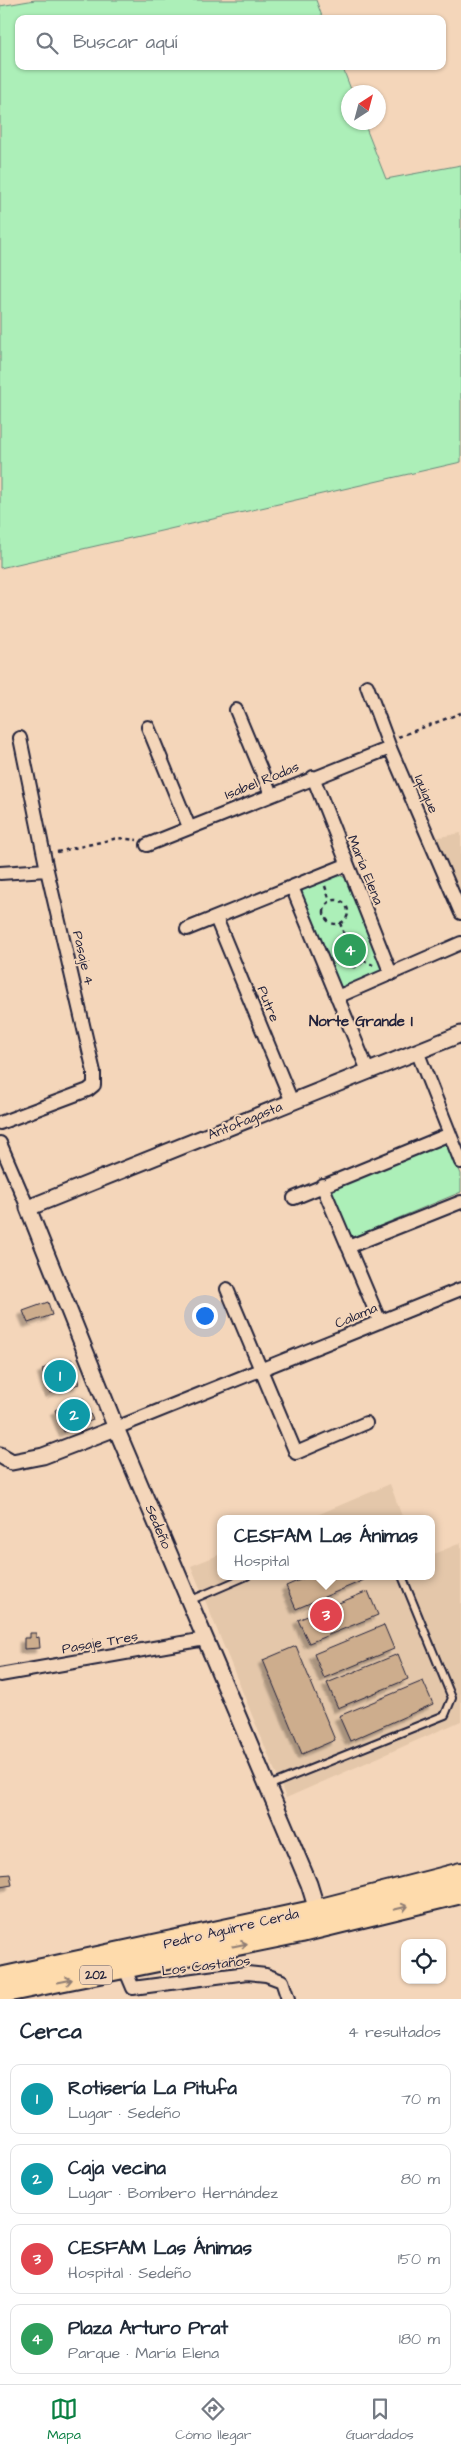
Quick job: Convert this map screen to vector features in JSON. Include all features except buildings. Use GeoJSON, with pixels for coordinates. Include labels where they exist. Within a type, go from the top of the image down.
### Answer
{"type":"FeatureCollection","features":[{"type":"Feature","properties":{"kind":"highway","name":"Pedro Aguirre Cerda"},"geometry":{"type":"LineString","coordinates":[[0,1978],[317,1910],[461,1874]]}},
{"type":"Feature","properties":{"kind":"highway","name":"Pedro Aguirre Cerda"},"geometry":{"type":"LineString","coordinates":[[0,1993],[125,1970],[301,1932],[461,1893]]}},
{"type":"Feature","properties":{"kind":"highway"},"geometry":{"type":"LineString","coordinates":[[301,1932],[312,1922],[317,1910],[329,1918],[342,1922]]}},
{"type":"Feature","properties":{"kind":"street","name":"Iquique"},"geometry":{"type":"LineString","coordinates":[[367,686],[389,745],[461,913]]}},
{"type":"Feature","properties":{"kind":"street"},"geometry":{"type":"LineString","coordinates":[[236,710],[271,794]]}},
{"type":"Feature","properties":{"kind":"street"},"geometry":{"type":"LineString","coordinates":[[148,727],[189,827]]}},
{"type":"Feature","properties":{"kind":"street","name":"Pasaje 4"},"geometry":{"type":"LineString","coordinates":[[0,1123],[88,1090],[94,1085],[94,1072],[47,870],[20,738]]}},
{"type":"Feature","properties":{"kind":"street","name":"Isabel Rodas"},"geometry":{"type":"LineString","coordinates":[[147,844],[389,745]]}},
{"type":"Feature","properties":{"kind":"street","name":"María Elena"},"geometry":{"type":"LineString","coordinates":[[312,777],[391,974]]}},
{"type":"Feature","properties":{"kind":"street"},"geometry":{"type":"LineString","coordinates":[[187,929],[346,865]]}},
{"type":"Feature","properties":{"kind":"street"},"geometry":{"type":"LineString","coordinates":[[0,872],[47,870]]}},
{"type":"Feature","properties":{"kind":"street"},"geometry":{"type":"LineString","coordinates":[[292,887],[368,1071]]}},
{"type":"Feature","properties":{"kind":"street","name":"Putre"},"geometry":{"type":"LineString","coordinates":[[216,918],[292,1102]]}},
{"type":"Feature","properties":{"kind":"street"},"geometry":{"type":"LineString","coordinates":[[337,998],[461,943]]}},
{"type":"Feature","properties":{"kind":"street","name":"Antofagasta"},"geometry":{"type":"LineString","coordinates":[[28,1208],[461,1034]]}},
{"type":"Feature","properties":{"kind":"street"},"geometry":{"type":"LineString","coordinates":[[417,1051],[461,1162]]}},
{"type":"Feature","properties":{"kind":"street"},"geometry":{"type":"LineString","coordinates":[[294,1198],[450,1134]]}},
{"type":"Feature","properties":{"kind":"street","name":"Sedeño"},"geometry":{"type":"LineString","coordinates":[[0,1143],[116,1428],[309,1884],[317,1910]]}},
{"type":"Feature","properties":{"kind":"street"},"geometry":{"type":"LineString","coordinates":[[322,1185],[380,1322]]}},
{"type":"Feature","properties":{"kind":"street"},"geometry":{"type":"LineString","coordinates":[[348,1247],[461,1202]]}},
{"type":"Feature","properties":{"kind":"street"},"geometry":{"type":"LineString","coordinates":[[227,1289],[296,1453],[366,1424]]}},
{"type":"Feature","properties":{"kind":"street","name":"Calama"},"geometry":{"type":"LineString","coordinates":[[116,1428],[263,1371],[461,1289]]}},
{"type":"Feature","properties":{"kind":"street"},"geometry":{"type":"LineString","coordinates":[[0,1455],[12,1462],[32,1459],[116,1428]]}},
{"type":"Feature","properties":{"kind":"street","name":"Pasaje Tres"},"geometry":{"type":"LineString","coordinates":[[0,1675],[204,1639]]}},
{"type":"Feature","properties":{"kind":"street","name":"Los Castaños"},"geometry":{"type":"LineString","coordinates":[[125,1970],[134,1988],[248,1973],[266,1975],[282,1981],[288,1999]]}},
{"type":"Feature","properties":{"kind":"lane"},"geometry":{"type":"LineString","coordinates":[[189,1601],[238,1580]]}},
{"type":"Feature","properties":{"kind":"lane"},"geometry":{"type":"LineString","coordinates":[[267,1787],[445,1715],[452,1698],[404,1580]]}},
{"type":"Feature","properties":{"kind":"path"},"geometry":{"type":"LineString","coordinates":[[389,745],[461,713]]}},
{"type":"Feature","properties":{"kind":"path"},"geometry":{"type":"LineString","coordinates":[[44,854],[118,838],[133,838],[147,844]]}},
{"type":"Feature","properties":{"kind":"path"},"geometry":{"type":"LineString","coordinates":[[332,900],[343,902],[348,908],[347,916],[340,923],[330,922],[325,916],[324,909],[332,900]]}},
{"type":"Feature","properties":{"kind":"path"},"geometry":{"type":"LineString","coordinates":[[340,923],[348,946]]}},
{"type":"Feature","properties":{"kind":"path"},"geometry":{"type":"LineString","coordinates":[[356,945],[362,949],[363,960],[358,966],[348,966],[342,961],[341,954],[348,946],[356,945]]}},
{"type":"Feature","properties":{"kind":"shaded area"},"geometry":{"type":"Polygon","coordinates":[[[461,833],[461,900],[434,838],[461,833]]]}},
{"type":"Feature","properties":{"kind":"shaded area"},"geometry":{"type":"Polygon","coordinates":[[[390,1484],[402,1515],[317,1515],[390,1484]]]}},
{"type":"Feature","properties":{"kind":"shaded area"},"geometry":{"type":"Polygon","coordinates":[[[461,1543],[461,1721],[286,1798],[191,1566],[217,1556],[217,1580],[435,1580],[435,1553],[461,1543]]]}},
{"type":"Feature","properties":{"kind":"green space"},"geometry":{"type":"Polygon","coordinates":[[[35,0],[316,0],[322,15],[15,15],[15,70],[344,70],[349,85],[341,85],[341,130],[367,130],[386,179],[461,165],[461,462],[0,568],[0,6],[35,0]]]}},
{"type":"Feature","properties":{"kind":"green space"},"geometry":{"type":"Polygon","coordinates":[[[337,874],[348,879],[384,968],[382,976],[344,991],[339,988],[300,897],[303,889],[337,874]]]}},
{"type":"Feature","properties":{"kind":"green space"},"geometry":{"type":"Polygon","coordinates":[[[441,1142],[448,1145],[461,1174],[461,1192],[353,1237],[348,1230],[332,1192],[337,1184],[441,1142]]]}},
{"type":"Feature","properties":{"kind":"place","name":"Plaza Arturo Prat"},"geometry":{"type":"Point","coordinates":[350,950]}},
{"type":"Feature","properties":{"kind":"place","name":"Rotisería La Pitufa"},"geometry":{"type":"Point","coordinates":[60,1376]}},
{"type":"Feature","properties":{"kind":"place","name":"Caja vecina"},"geometry":{"type":"Point","coordinates":[74,1415]}},
{"type":"Feature","properties":{"kind":"place","name":"CESFAM Las Ánimas"},"geometry":{"type":"Point","coordinates":[326,1615]}},
{"type":"Feature","properties":{"kind":"district","name":"Norte Grande I"},"geometry":{"type":"Point","coordinates":[361,1021]}}]}
